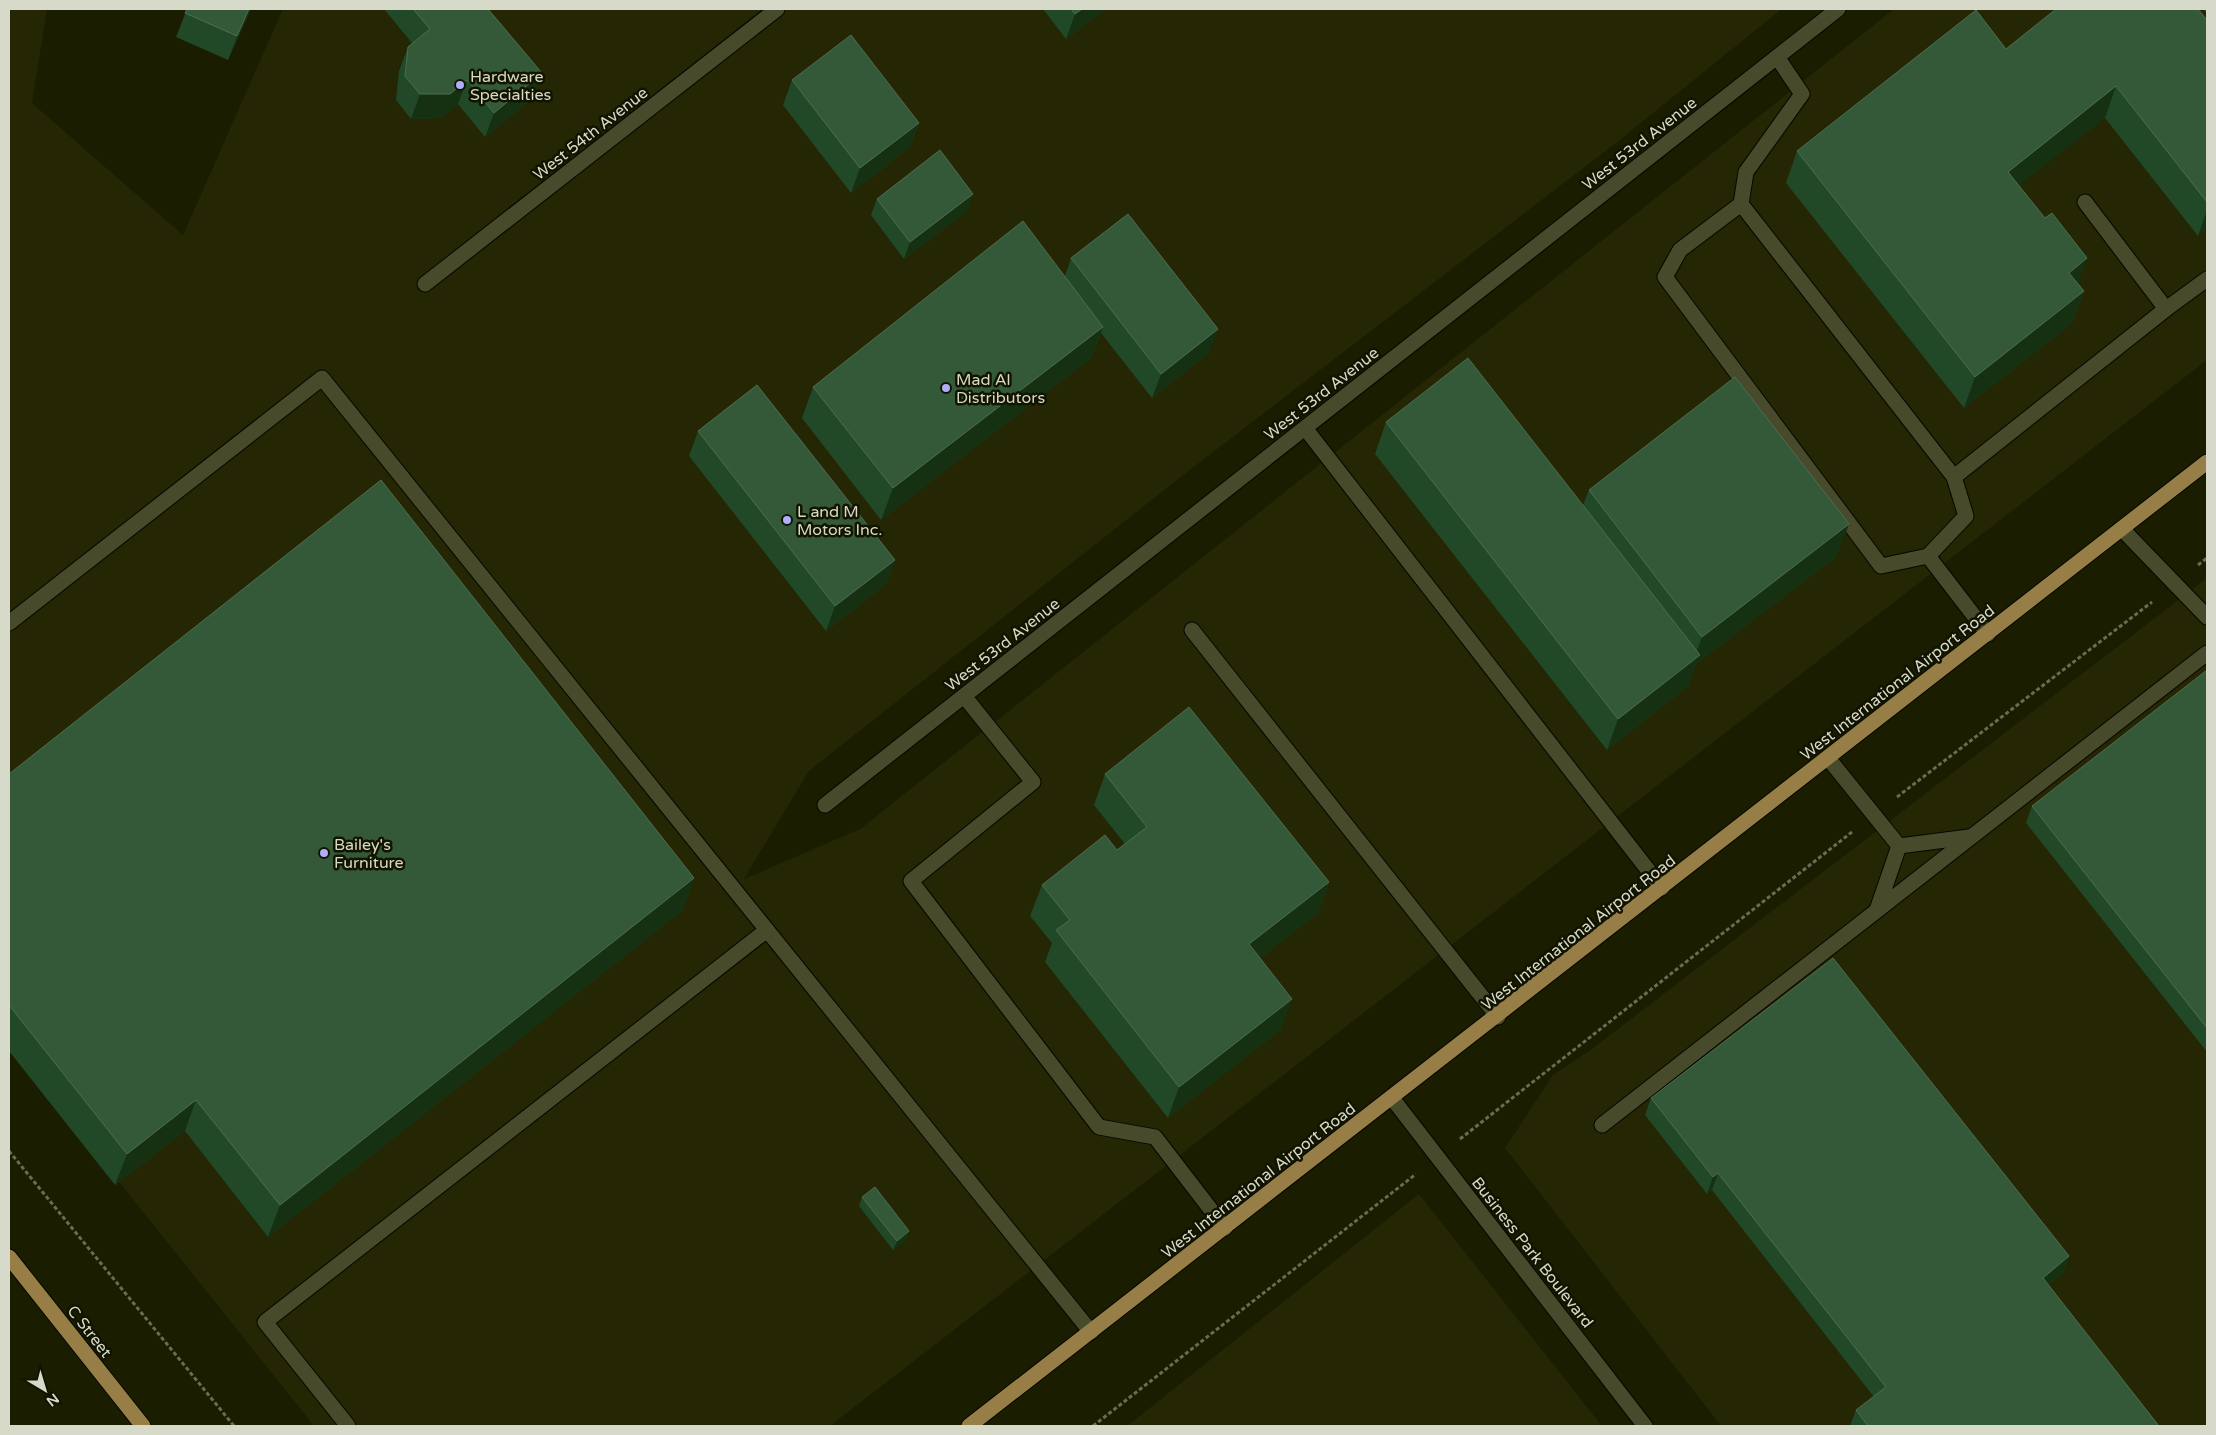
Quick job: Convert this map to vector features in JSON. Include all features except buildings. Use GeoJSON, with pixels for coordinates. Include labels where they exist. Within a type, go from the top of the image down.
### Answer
{"type":"FeatureCollection","features":[{"type":"Feature","properties":{"kind":"main road","name":"West International Airport Road"},"geometry":{"type":"LineString","coordinates":[[969,1426],[1498,1017],[2207,462]]}},
{"type":"Feature","properties":{"kind":"main road","name":"C Street"},"geometry":{"type":"LineString","coordinates":[[9,1257],[143,1426]]}},
{"type":"Feature","properties":{"kind":"street","name":"West 54th Avenue"},"geometry":{"type":"LineString","coordinates":[[425,284],[776,9]]}},
{"type":"Feature","properties":{"kind":"street","name":"West 53rd Avenue"},"geometry":{"type":"LineString","coordinates":[[825,806],[1838,9]]}},
{"type":"Feature","properties":{"kind":"street"},"geometry":{"type":"LineString","coordinates":[[1740,204],[1954,477],[1966,516],[1928,556],[1881,566],[1665,277],[1680,250],[1740,204],[1746,172],[1802,94],[1777,57]]}},
{"type":"Feature","properties":{"kind":"street"},"geometry":{"type":"LineString","coordinates":[[2085,202],[2166,308]]}},
{"type":"Feature","properties":{"kind":"street"},"geometry":{"type":"LineString","coordinates":[[1954,477],[2166,308],[2207,280]]}},
{"type":"Feature","properties":{"kind":"street"},"geometry":{"type":"LineString","coordinates":[[9,623],[322,378],[1091,1332]]}},
{"type":"Feature","properties":{"kind":"street"},"geometry":{"type":"LineString","coordinates":[[1305,428],[1662,888]]}},
{"type":"Feature","properties":{"kind":"street"},"geometry":{"type":"LineString","coordinates":[[2122,529],[2207,617]]}},
{"type":"Feature","properties":{"kind":"street"},"geometry":{"type":"LineString","coordinates":[[1928,556],[1988,634]]}},
{"type":"Feature","properties":{"kind":"street"},"geometry":{"type":"LineString","coordinates":[[1192,630],[1498,1017]]}},
{"type":"Feature","properties":{"kind":"street"},"geometry":{"type":"LineString","coordinates":[[1602,1125],[2207,653]]}},
{"type":"Feature","properties":{"kind":"street"},"geometry":{"type":"LineString","coordinates":[[964,696],[1034,782],[911,881],[1098,1127],[1156,1137],[1225,1228]]}},
{"type":"Feature","properties":{"kind":"street"},"geometry":{"type":"LineString","coordinates":[[1828,758],[1899,846]]}},
{"type":"Feature","properties":{"kind":"street"},"geometry":{"type":"LineString","coordinates":[[1899,846],[1970,837]]}},
{"type":"Feature","properties":{"kind":"street"},"geometry":{"type":"LineString","coordinates":[[1877,910],[1899,846]]}},
{"type":"Feature","properties":{"kind":"street"},"geometry":{"type":"LineString","coordinates":[[348,1426],[265,1322],[767,930]]}},
{"type":"Feature","properties":{"kind":"street","name":"Business Park Boulevard"},"geometry":{"type":"LineString","coordinates":[[1392,1098],[1646,1426]]}},
{"type":"Feature","properties":{"kind":"path"},"geometry":{"type":"LineString","coordinates":[[1093,1426],[1874,815],[2207,558]]}},
{"type":"Feature","properties":{"kind":"path"},"geometry":{"type":"LineString","coordinates":[[9,1151],[234,1426]]}},
{"type":"Feature","properties":{"kind":"shaded area"},"geometry":{"type":"Polygon","coordinates":[[[9,9],[47,9],[32,103],[183,235],[283,9],[1782,9],[1616,143],[1182,476],[809,771],[744,879],[860,829],[1894,9],[2207,9],[2207,360],[830,1426],[314,1426],[9,1044],[9,9]]]}},
{"type":"Feature","properties":{"kind":"shaded area"},"geometry":{"type":"Polygon","coordinates":[[[2207,578],[2207,1426],[1721,1426],[1505,1148],[1553,1075],[1593,1048],[2207,578]]]}},
{"type":"Feature","properties":{"kind":"shaded area"},"geometry":{"type":"Polygon","coordinates":[[[1419,1194],[1602,1426],[1127,1426],[1419,1194]]]}},
{"type":"Feature","properties":{"kind":"place","name":"Hardware Specialties"},"geometry":{"type":"Point","coordinates":[460,85]}},
{"type":"Feature","properties":{"kind":"place","name":"Mad Al Distributors"},"geometry":{"type":"Point","coordinates":[946,388]}},
{"type":"Feature","properties":{"kind":"place","name":"L and M Motors Inc."},"geometry":{"type":"Point","coordinates":[787,520]}},
{"type":"Feature","properties":{"kind":"place","name":"Bailey's Furniture"},"geometry":{"type":"Point","coordinates":[324,853]}}]}
